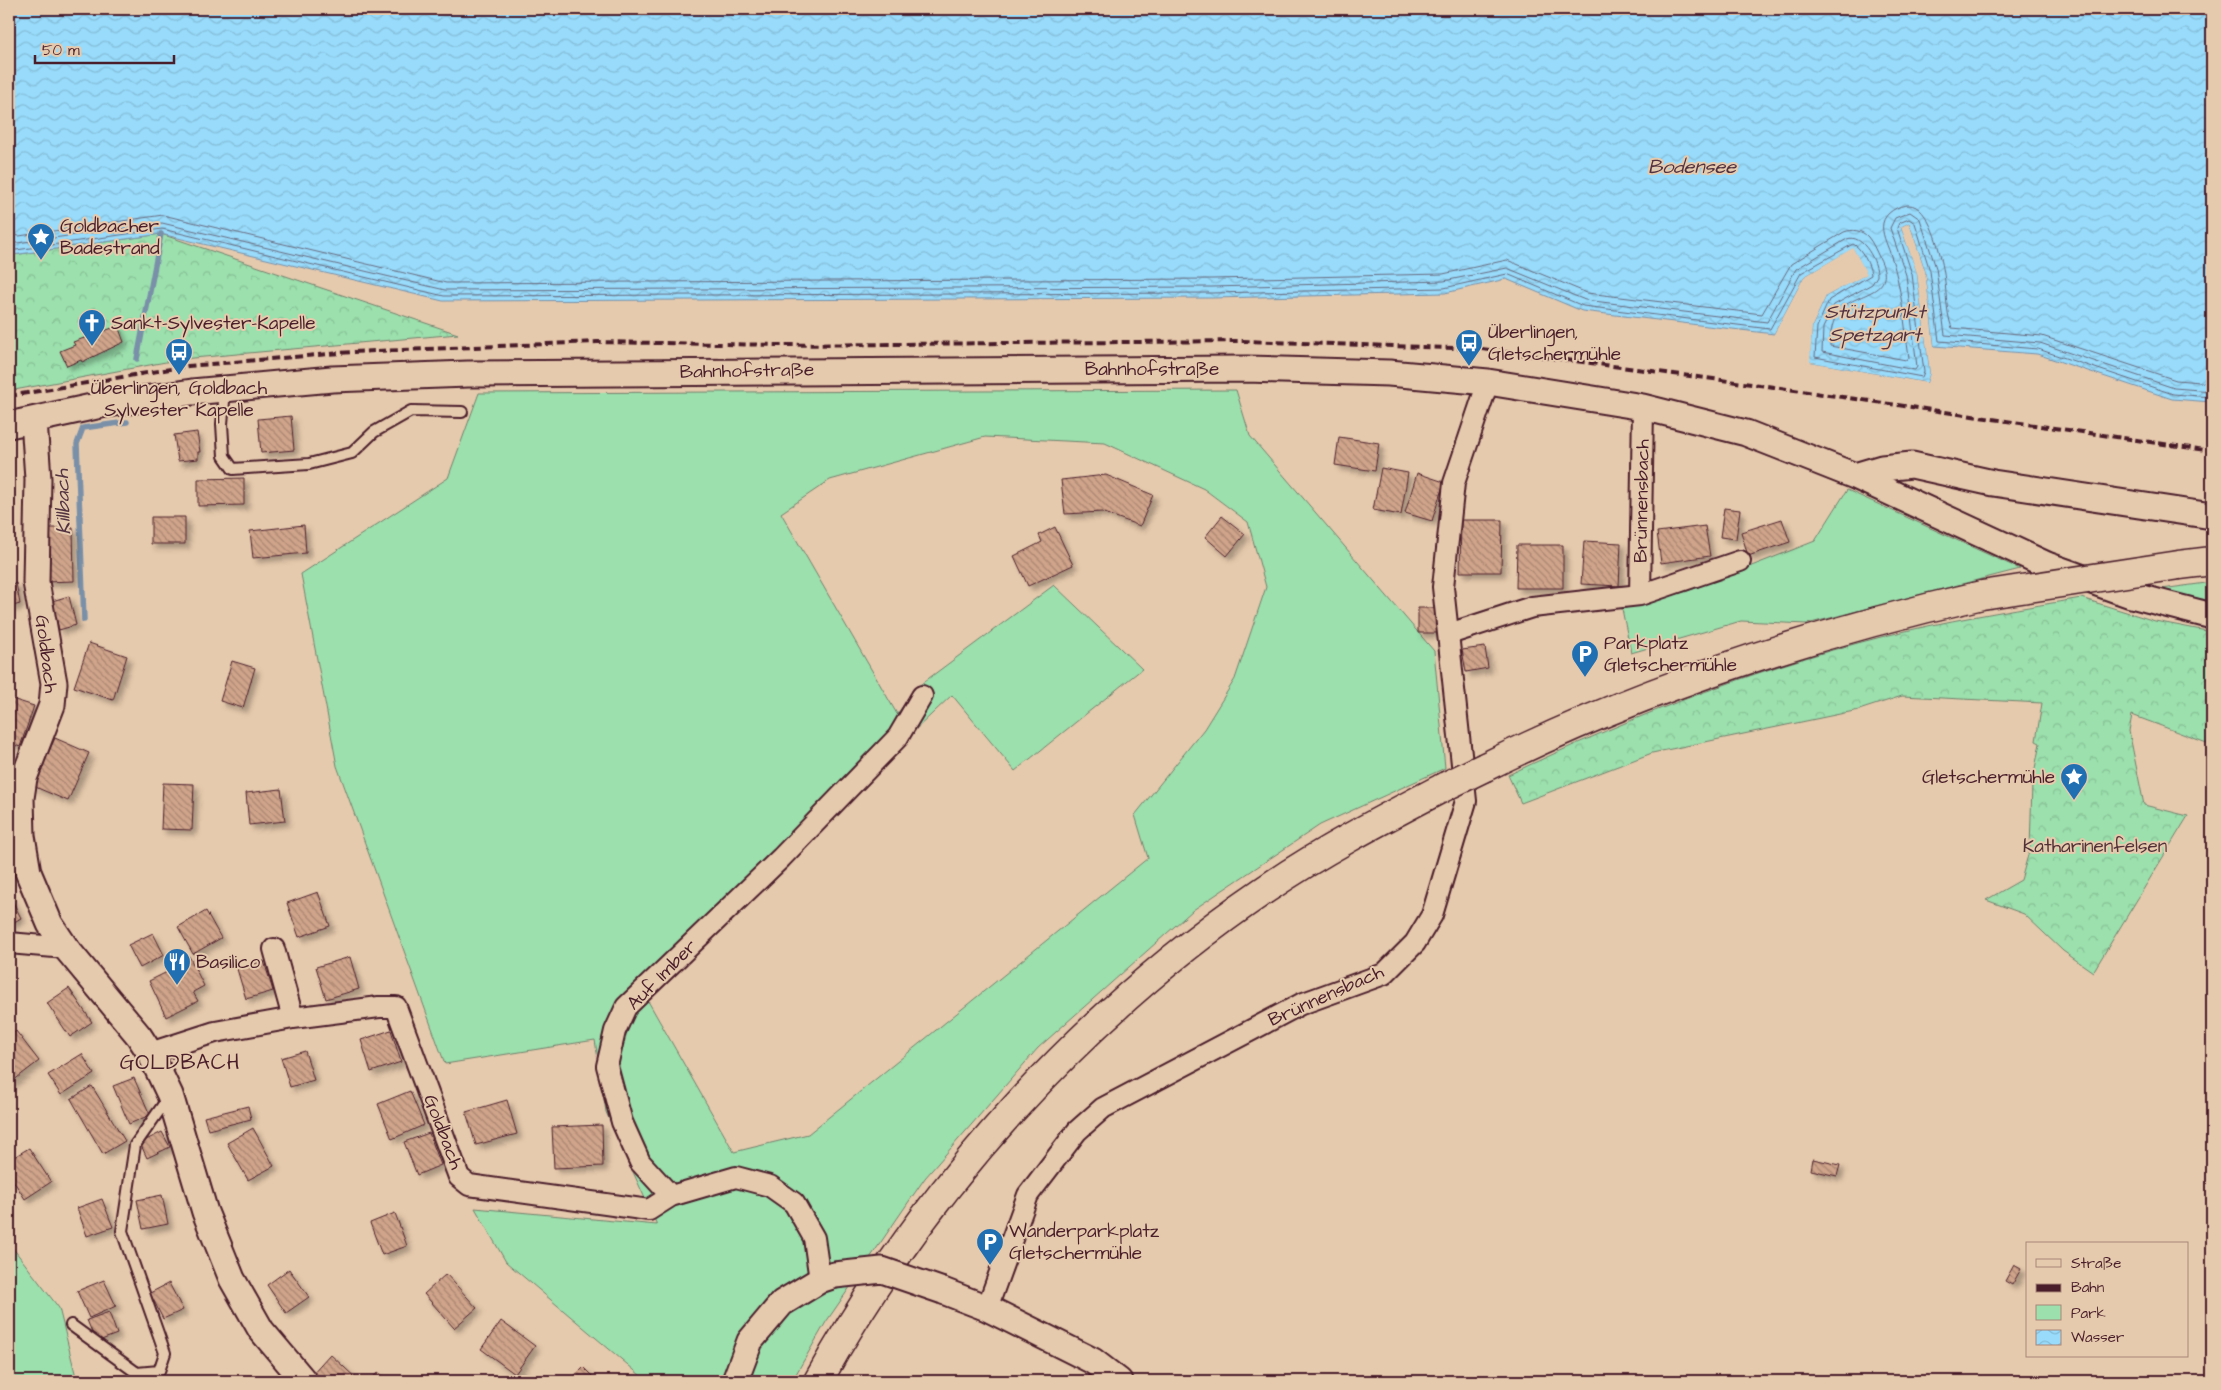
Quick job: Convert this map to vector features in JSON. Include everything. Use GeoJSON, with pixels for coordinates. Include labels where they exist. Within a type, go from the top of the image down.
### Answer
{"type":"FeatureCollection","features":[{"type":"Feature","properties":{"kind":"main road"},"geometry":{"type":"LineString","coordinates":[[818,1381],[877,1284],[924,1219],[973,1157],[1026,1097],[1082,1040],[1141,986],[1195,942],[1266,888],[1350,837],[1528,745],[1601,714],[1702,675],[1803,641],[1982,596],[2179,564],[2212,561]]}},
{"type":"Feature","properties":{"kind":"street","name":"Bahnhofstraße"},"geometry":{"type":"LineString","coordinates":[[9,425],[101,405],[225,389],[332,379],[520,373],[1247,368],[1389,373],[1488,382],[1643,407],[1746,433],[1855,476],[2047,565],[2131,596],[2212,616]]}},
{"type":"Feature","properties":{"kind":"street","name":"Brünnensbach"},"geometry":{"type":"LineString","coordinates":[[987,1308],[1028,1195],[1077,1130],[1103,1108],[1301,1004],[1384,974],[1415,943],[1432,915],[1466,801],[1443,587],[1454,483],[1488,382]]}},
{"type":"Feature","properties":{"kind":"street","name":"Brünnensbach"},"geometry":{"type":"LineString","coordinates":[[1640,595],[1643,407]]}},
{"type":"Feature","properties":{"kind":"street","name":"Goldbach"},"geometry":{"type":"LineString","coordinates":[[34,420],[38,479],[36,582],[54,682],[52,705],[24,778],[21,798],[22,836],[28,872],[50,924],[66,948],[139,1036],[150,1053],[170,1095],[206,1212],[232,1278],[261,1330],[304,1381]]}},
{"type":"Feature","properties":{"kind":"street"},"geometry":{"type":"LineString","coordinates":[[1855,476],[1882,468],[1912,465],[1993,483],[2212,516]]}},
{"type":"Feature","properties":{"kind":"street","name":"Brünnensbach"},"geometry":{"type":"LineString","coordinates":[[1449,634],[1532,607],[1640,595],[1740,561]]}},
{"type":"Feature","properties":{"kind":"street","name":"Auf Imber"},"geometry":{"type":"LineString","coordinates":[[671,1196],[640,1162],[622,1122],[607,1066],[615,1031],[626,1007],[781,858],[898,737],[922,696]]}},
{"type":"Feature","properties":{"kind":"street"},"geometry":{"type":"LineString","coordinates":[[9,943],[66,948]]}},
{"type":"Feature","properties":{"kind":"street"},"geometry":{"type":"LineString","coordinates":[[274,949],[293,1018]]}},
{"type":"Feature","properties":{"kind":"street","name":"Goldbach"},"geometry":{"type":"LineString","coordinates":[[150,1053],[215,1032],[293,1018],[379,1007],[396,1007],[460,1177],[469,1185],[649,1210],[671,1196]]}},
{"type":"Feature","properties":{"kind":"street"},"geometry":{"type":"LineString","coordinates":[[671,1196],[736,1177],[770,1186],[794,1203],[814,1238],[828,1278]]}},
{"type":"Feature","properties":{"kind":"street"},"geometry":{"type":"LineString","coordinates":[[735,1381],[750,1341],[782,1303],[828,1278],[882,1270],[987,1308],[1093,1361],[1119,1381]]}},
{"type":"Feature","properties":{"kind":"lane"},"geometry":{"type":"LineString","coordinates":[[225,389],[222,424],[224,456],[233,469],[309,464],[352,453],[374,432],[412,411],[462,412]]}},
{"type":"Feature","properties":{"kind":"lane"},"geometry":{"type":"LineString","coordinates":[[71,1325],[137,1373],[159,1371],[165,1353],[122,1231],[135,1145],[170,1095]]}},
{"type":"Feature","properties":{"kind":"green space"},"geometry":{"type":"Polygon","coordinates":[[[161,234],[458,334],[182,359],[9,391],[9,251],[13,255],[161,234]]]}},
{"type":"Feature","properties":{"kind":"green space"},"geometry":{"type":"Polygon","coordinates":[[[1236,390],[1250,436],[1434,651],[1445,768],[1320,825],[1193,910],[1038,1048],[925,1178],[826,1322],[792,1381],[647,1381],[506,1262],[475,1208],[657,1225],[606,1112],[595,1040],[445,1064],[337,766],[301,574],[448,478],[479,393],[1236,390]],[[985,437],[830,480],[781,513],[897,714],[917,687],[1054,585],[1142,669],[1015,771],[952,695],[914,731],[648,1001],[734,1152],[808,1134],[1148,858],[1135,815],[1204,729],[1235,679],[1266,587],[1248,522],[1204,489],[1105,443],[985,437]]]}},
{"type":"Feature","properties":{"kind":"green space"},"geometry":{"type":"Polygon","coordinates":[[[1847,490],[2020,569],[1807,624],[1741,621],[1631,653],[1622,609],[1688,591],[1815,541],[1847,490]]]}},
{"type":"Feature","properties":{"kind":"green space"},"geometry":{"type":"Polygon","coordinates":[[[2212,582],[2212,601],[2154,590],[2206,583],[2212,582]]]}},
{"type":"Feature","properties":{"kind":"green space","name":"Katharinenfelsen"},"geometry":{"type":"Polygon","coordinates":[[[2081,598],[2155,621],[2212,632],[2212,745],[2132,715],[2129,731],[2144,805],[2188,816],[2093,972],[2063,951],[2024,914],[1986,900],[2021,880],[2030,848],[2032,784],[2040,743],[2036,741],[2042,703],[1902,696],[1859,710],[1652,753],[1521,803],[1508,775],[1655,711],[1756,674],[1807,658],[1931,625],[2081,598]]]}},
{"type":"Feature","properties":{"kind":"green space"},"geometry":{"type":"Polygon","coordinates":[[[9,1243],[59,1308],[77,1381],[9,1381],[9,1243]]]}},
{"type":"Feature","properties":{"kind":"water","name":"Bodensee"},"geometry":{"type":"Polygon","coordinates":[[[9,9],[2212,9],[2212,402],[2172,399],[2037,354],[1934,346],[1925,271],[1909,223],[1901,227],[1917,272],[1930,373],[1927,383],[1809,362],[1812,326],[1826,296],[1866,274],[1853,249],[1804,277],[1774,334],[1582,311],[1506,279],[1445,293],[1212,298],[443,301],[161,234],[13,255],[9,251],[9,9]]]}},
{"type":"Feature","properties":{"kind":"pier"},"geometry":{"type":"Polygon","coordinates":[[[1909,223],[1925,271],[1934,346],[1934,348],[1931,346],[1923,272],[1908,226],[1904,228],[1920,272],[1932,373],[1928,385],[1807,363],[1810,325],[1823,295],[1863,273],[1852,252],[1806,279],[1777,335],[1773,336],[1804,277],[1853,248],[1867,274],[1826,296],[1812,326],[1810,362],[1927,383],[1930,373],[1917,273],[1901,227],[1909,223]]]}},
{"type":"Feature","properties":{"kind":"building","name":"Sankt-Sylvester-Kapelle"},"geometry":{"type":"Polygon","coordinates":[[[118,326],[124,342],[82,362],[81,360],[67,366],[60,351],[75,345],[73,342],[118,326]]]}},
{"type":"Feature","properties":{"kind":"building"},"geometry":{"type":"Polygon","coordinates":[[[291,416],[294,450],[261,453],[258,419],[291,416]]]}},
{"type":"Feature","properties":{"kind":"building"},"geometry":{"type":"Polygon","coordinates":[[[197,432],[200,452],[198,452],[198,459],[178,461],[174,435],[197,432]]]}},
{"type":"Feature","properties":{"kind":"building"},"geometry":{"type":"Polygon","coordinates":[[[1339,437],[1379,443],[1375,471],[1335,465],[1339,437]]]}},
{"type":"Feature","properties":{"kind":"building"},"geometry":{"type":"Polygon","coordinates":[[[1381,468],[1408,473],[1401,515],[1373,510],[1381,468]]]}},
{"type":"Feature","properties":{"kind":"building"},"geometry":{"type":"Polygon","coordinates":[[[1417,473],[1444,482],[1432,521],[1405,513],[1417,473]]]}},
{"type":"Feature","properties":{"kind":"building"},"geometry":{"type":"Polygon","coordinates":[[[1106,475],[1153,495],[1140,526],[1102,512],[1065,514],[1061,480],[1106,475]]]}},
{"type":"Feature","properties":{"kind":"building"},"geometry":{"type":"Polygon","coordinates":[[[244,478],[244,505],[198,506],[198,479],[244,478]]]}},
{"type":"Feature","properties":{"kind":"building"},"geometry":{"type":"Polygon","coordinates":[[[1724,508],[1740,510],[1736,539],[1720,537],[1724,508]]]}},
{"type":"Feature","properties":{"kind":"building"},"geometry":{"type":"Polygon","coordinates":[[[1222,516],[1245,534],[1227,556],[1205,537],[1222,516]]]}},
{"type":"Feature","properties":{"kind":"building"},"geometry":{"type":"Polygon","coordinates":[[[151,517],[185,517],[185,544],[151,544],[151,517]]]}},
{"type":"Feature","properties":{"kind":"building"},"geometry":{"type":"Polygon","coordinates":[[[1782,519],[1790,542],[1748,556],[1741,532],[1782,519]]]}},
{"type":"Feature","properties":{"kind":"building"},"geometry":{"type":"Polygon","coordinates":[[[1461,520],[1502,520],[1501,572],[1460,572],[1461,520]]]}},
{"type":"Feature","properties":{"kind":"building"},"geometry":{"type":"Polygon","coordinates":[[[304,525],[306,553],[253,558],[250,531],[304,525]]]}},
{"type":"Feature","properties":{"kind":"building"},"geometry":{"type":"Polygon","coordinates":[[[1705,526],[1710,556],[1661,563],[1657,532],[1705,526]]]}},
{"type":"Feature","properties":{"kind":"building"},"geometry":{"type":"Polygon","coordinates":[[[1055,527],[1073,565],[1028,586],[1014,556],[1042,542],[1039,535],[1055,527]]]}},
{"type":"Feature","properties":{"kind":"building"},"geometry":{"type":"Polygon","coordinates":[[[44,528],[73,528],[74,581],[45,582],[44,528]]]}},
{"type":"Feature","properties":{"kind":"building"},"geometry":{"type":"Polygon","coordinates":[[[1584,541],[1621,543],[1619,586],[1581,584],[1584,541]]]}},
{"type":"Feature","properties":{"kind":"building"},"geometry":{"type":"Polygon","coordinates":[[[1517,545],[1563,545],[1563,588],[1516,588],[1517,545]]]}},
{"type":"Feature","properties":{"kind":"building"},"geometry":{"type":"Polygon","coordinates":[[[16,583],[20,604],[9,607],[9,585],[16,583]]]}},
{"type":"Feature","properties":{"kind":"building"},"geometry":{"type":"Polygon","coordinates":[[[69,596],[76,625],[59,630],[52,601],[69,596]]]}},
{"type":"Feature","properties":{"kind":"building"},"geometry":{"type":"Polygon","coordinates":[[[1418,608],[1439,608],[1439,633],[1418,633],[1418,608]]]}},
{"type":"Feature","properties":{"kind":"building"},"geometry":{"type":"Polygon","coordinates":[[[89,643],[127,656],[113,700],[74,687],[89,643]]]}},
{"type":"Feature","properties":{"kind":"building"},"geometry":{"type":"Polygon","coordinates":[[[1485,647],[1488,668],[1466,672],[1462,650],[1485,647]]]}},
{"type":"Feature","properties":{"kind":"building"},"geometry":{"type":"Polygon","coordinates":[[[232,661],[255,668],[243,708],[220,701],[232,661]]]}},
{"type":"Feature","properties":{"kind":"building"},"geometry":{"type":"Polygon","coordinates":[[[12,699],[34,706],[20,747],[9,743],[9,710],[12,699]]]}},
{"type":"Feature","properties":{"kind":"building"},"geometry":{"type":"Polygon","coordinates":[[[55,738],[89,753],[68,801],[33,786],[55,738]]]}},
{"type":"Feature","properties":{"kind":"building"},"geometry":{"type":"Polygon","coordinates":[[[163,783],[194,784],[192,830],[161,829],[163,783]]]}},
{"type":"Feature","properties":{"kind":"building"},"geometry":{"type":"Polygon","coordinates":[[[281,789],[285,821],[249,825],[246,793],[281,789]]]}},
{"type":"Feature","properties":{"kind":"building"},"geometry":{"type":"Polygon","coordinates":[[[318,892],[330,926],[299,937],[287,903],[318,892]]]}},
{"type":"Feature","properties":{"kind":"building"},"geometry":{"type":"Polygon","coordinates":[[[9,894],[21,918],[9,925],[9,894]]]}},
{"type":"Feature","properties":{"kind":"building"},"geometry":{"type":"Polygon","coordinates":[[[206,911],[221,938],[193,954],[178,927],[206,911]]]}},
{"type":"Feature","properties":{"kind":"building"},"geometry":{"type":"Polygon","coordinates":[[[153,933],[164,955],[140,968],[128,945],[153,933]]]}},
{"type":"Feature","properties":{"kind":"building","name":"Basilico"},"geometry":{"type":"Polygon","coordinates":[[[189,956],[204,986],[193,992],[198,1001],[166,1017],[149,981],[179,966],[177,962],[189,956]]]}},
{"type":"Feature","properties":{"kind":"building"},"geometry":{"type":"Polygon","coordinates":[[[350,957],[359,989],[326,999],[316,967],[350,957]]]}},
{"type":"Feature","properties":{"kind":"building"},"geometry":{"type":"Polygon","coordinates":[[[264,961],[273,991],[246,999],[237,969],[264,961]]]}},
{"type":"Feature","properties":{"kind":"building"},"geometry":{"type":"Polygon","coordinates":[[[69,988],[92,1022],[70,1037],[47,1003],[69,988]]]}},
{"type":"Feature","properties":{"kind":"building"},"geometry":{"type":"Polygon","coordinates":[[[391,1030],[401,1062],[371,1072],[361,1040],[391,1030]]]}},
{"type":"Feature","properties":{"kind":"building"},"geometry":{"type":"Polygon","coordinates":[[[16,1031],[39,1061],[9,1084],[9,1037],[16,1031]]]}},
{"type":"Feature","properties":{"kind":"building"},"geometry":{"type":"Polygon","coordinates":[[[305,1051],[314,1080],[290,1087],[281,1058],[305,1051]]]}},
{"type":"Feature","properties":{"kind":"building"},"geometry":{"type":"Polygon","coordinates":[[[82,1054],[94,1074],[61,1095],[48,1075],[82,1054]]]}},
{"type":"Feature","properties":{"kind":"building"},"geometry":{"type":"Polygon","coordinates":[[[134,1078],[150,1115],[129,1124],[113,1086],[134,1078]]]}},
{"type":"Feature","properties":{"kind":"building"},"geometry":{"type":"Polygon","coordinates":[[[92,1086],[125,1141],[103,1154],[71,1099],[92,1086]]]}},
{"type":"Feature","properties":{"kind":"building"},"geometry":{"type":"Polygon","coordinates":[[[410,1091],[424,1125],[392,1139],[378,1104],[410,1091]]]}},
{"type":"Feature","properties":{"kind":"building"},"geometry":{"type":"Polygon","coordinates":[[[507,1100],[517,1134],[476,1145],[466,1112],[507,1100]]]}},
{"type":"Feature","properties":{"kind":"building"},"geometry":{"type":"Polygon","coordinates":[[[248,1106],[251,1119],[208,1130],[204,1117],[248,1106]]]}},
{"type":"Feature","properties":{"kind":"building"},"geometry":{"type":"Polygon","coordinates":[[[602,1125],[603,1166],[554,1168],[552,1127],[602,1125]]]}},
{"type":"Feature","properties":{"kind":"building"},"geometry":{"type":"Polygon","coordinates":[[[253,1128],[274,1166],[248,1180],[227,1143],[253,1128]]]}},
{"type":"Feature","properties":{"kind":"building"},"geometry":{"type":"Polygon","coordinates":[[[162,1132],[170,1147],[147,1158],[140,1143],[162,1132]]]}},
{"type":"Feature","properties":{"kind":"building"},"geometry":{"type":"Polygon","coordinates":[[[429,1133],[441,1165],[417,1175],[404,1142],[429,1133]]]}},
{"type":"Feature","properties":{"kind":"building"},"geometry":{"type":"Polygon","coordinates":[[[29,1148],[51,1182],[25,1199],[9,1174],[9,1160],[29,1148]]]}},
{"type":"Feature","properties":{"kind":"building"},"geometry":{"type":"Polygon","coordinates":[[[1813,1159],[1840,1165],[1837,1176],[1811,1170],[1813,1159]]]}},
{"type":"Feature","properties":{"kind":"building"},"geometry":{"type":"Polygon","coordinates":[[[162,1195],[168,1224],[143,1229],[137,1200],[162,1195]]]}},
{"type":"Feature","properties":{"kind":"building"},"geometry":{"type":"Polygon","coordinates":[[[102,1199],[113,1227],[87,1236],[77,1208],[102,1199]]]}},
{"type":"Feature","properties":{"kind":"building"},"geometry":{"type":"Polygon","coordinates":[[[395,1213],[407,1246],[382,1255],[370,1223],[395,1213]]]}},
{"type":"Feature","properties":{"kind":"building"},"geometry":{"type":"Polygon","coordinates":[[[2014,1265],[2021,1269],[2012,1285],[2005,1281],[2014,1265]]]}},
{"type":"Feature","properties":{"kind":"building"},"geometry":{"type":"Polygon","coordinates":[[[289,1269],[309,1297],[286,1313],[267,1285],[289,1269]]]}},
{"type":"Feature","properties":{"kind":"building"},"geometry":{"type":"Polygon","coordinates":[[[446,1274],[477,1308],[454,1328],[424,1294],[446,1274]]]}},
{"type":"Feature","properties":{"kind":"building"},"geometry":{"type":"Polygon","coordinates":[[[104,1280],[116,1306],[89,1318],[77,1291],[104,1280]]]}},
{"type":"Feature","properties":{"kind":"building"},"geometry":{"type":"Polygon","coordinates":[[[169,1283],[183,1310],[163,1319],[150,1293],[169,1283]]]}},
{"type":"Feature","properties":{"kind":"building"},"geometry":{"type":"Polygon","coordinates":[[[109,1312],[117,1334],[96,1342],[87,1320],[109,1312]]]}},
{"type":"Feature","properties":{"kind":"building"},"geometry":{"type":"Polygon","coordinates":[[[501,1321],[535,1346],[515,1374],[481,1349],[501,1321]]]}},
{"type":"Feature","properties":{"kind":"building"},"geometry":{"type":"Polygon","coordinates":[[[330,1354],[359,1381],[318,1381],[311,1375],[330,1354]]]}},
{"type":"Feature","properties":{"kind":"building"},"geometry":{"type":"Polygon","coordinates":[[[583,1367],[597,1381],[569,1381],[583,1367]]]}},
{"type":"Feature","properties":{"kind":"building"},"geometry":{"type":"Polygon","coordinates":[[[378,1372],[389,1381],[370,1381],[378,1372]]]}},
{"type":"Feature","properties":{"kind":"waterway","name":"Killbach"},"geometry":{"type":"LineString","coordinates":[[137,359],[161,234]]}},
{"type":"Feature","properties":{"kind":"waterway","name":"Killbach"},"geometry":{"type":"LineString","coordinates":[[84,620],[77,444],[83,428],[127,422]]}},
{"type":"Feature","properties":{"kind":"railway"},"geometry":{"type":"LineString","coordinates":[[9,396],[188,366],[352,352],[597,342],[781,345],[1243,341],[1482,349],[1767,386],[2212,451]]}},
{"type":"Feature","properties":{"kind":"place","name":"Goldbacher Badestrand"},"geometry":{"type":"Point","coordinates":[41,261]}},
{"type":"Feature","properties":{"kind":"place","name":"Sankt-Sylvester-Kapelle"},"geometry":{"type":"Point","coordinates":[92,347]}},
{"type":"Feature","properties":{"kind":"place","name":"Überlingen, Gletschermühle"},"geometry":{"type":"Point","coordinates":[1469,367]}},
{"type":"Feature","properties":{"kind":"place","name":"Überlingen, Goldbach Sylvester Kapelle"},"geometry":{"type":"Point","coordinates":[179,376]}},
{"type":"Feature","properties":{"kind":"place","name":"Parkplatz Gletschermühle"},"geometry":{"type":"Point","coordinates":[1585,678]}},
{"type":"Feature","properties":{"kind":"place","name":"Gletschermühle"},"geometry":{"type":"Point","coordinates":[2074,801]}},
{"type":"Feature","properties":{"kind":"place","name":"Basilico"},"geometry":{"type":"Point","coordinates":[177,986]}},
{"type":"Feature","properties":{"kind":"place","name":"Wanderparkplatz Gletschermühle"},"geometry":{"type":"Point","coordinates":[990,1266]}},
{"type":"Feature","properties":{"kind":"district","name":"GOLDBACH"},"geometry":{"type":"Point","coordinates":[180,1062]}},
{"type":"Feature","properties":{"kind":"water label","name":"Stützpunkt Spetzgart"},"geometry":{"type":"Point","coordinates":[1875,324]}}]}
